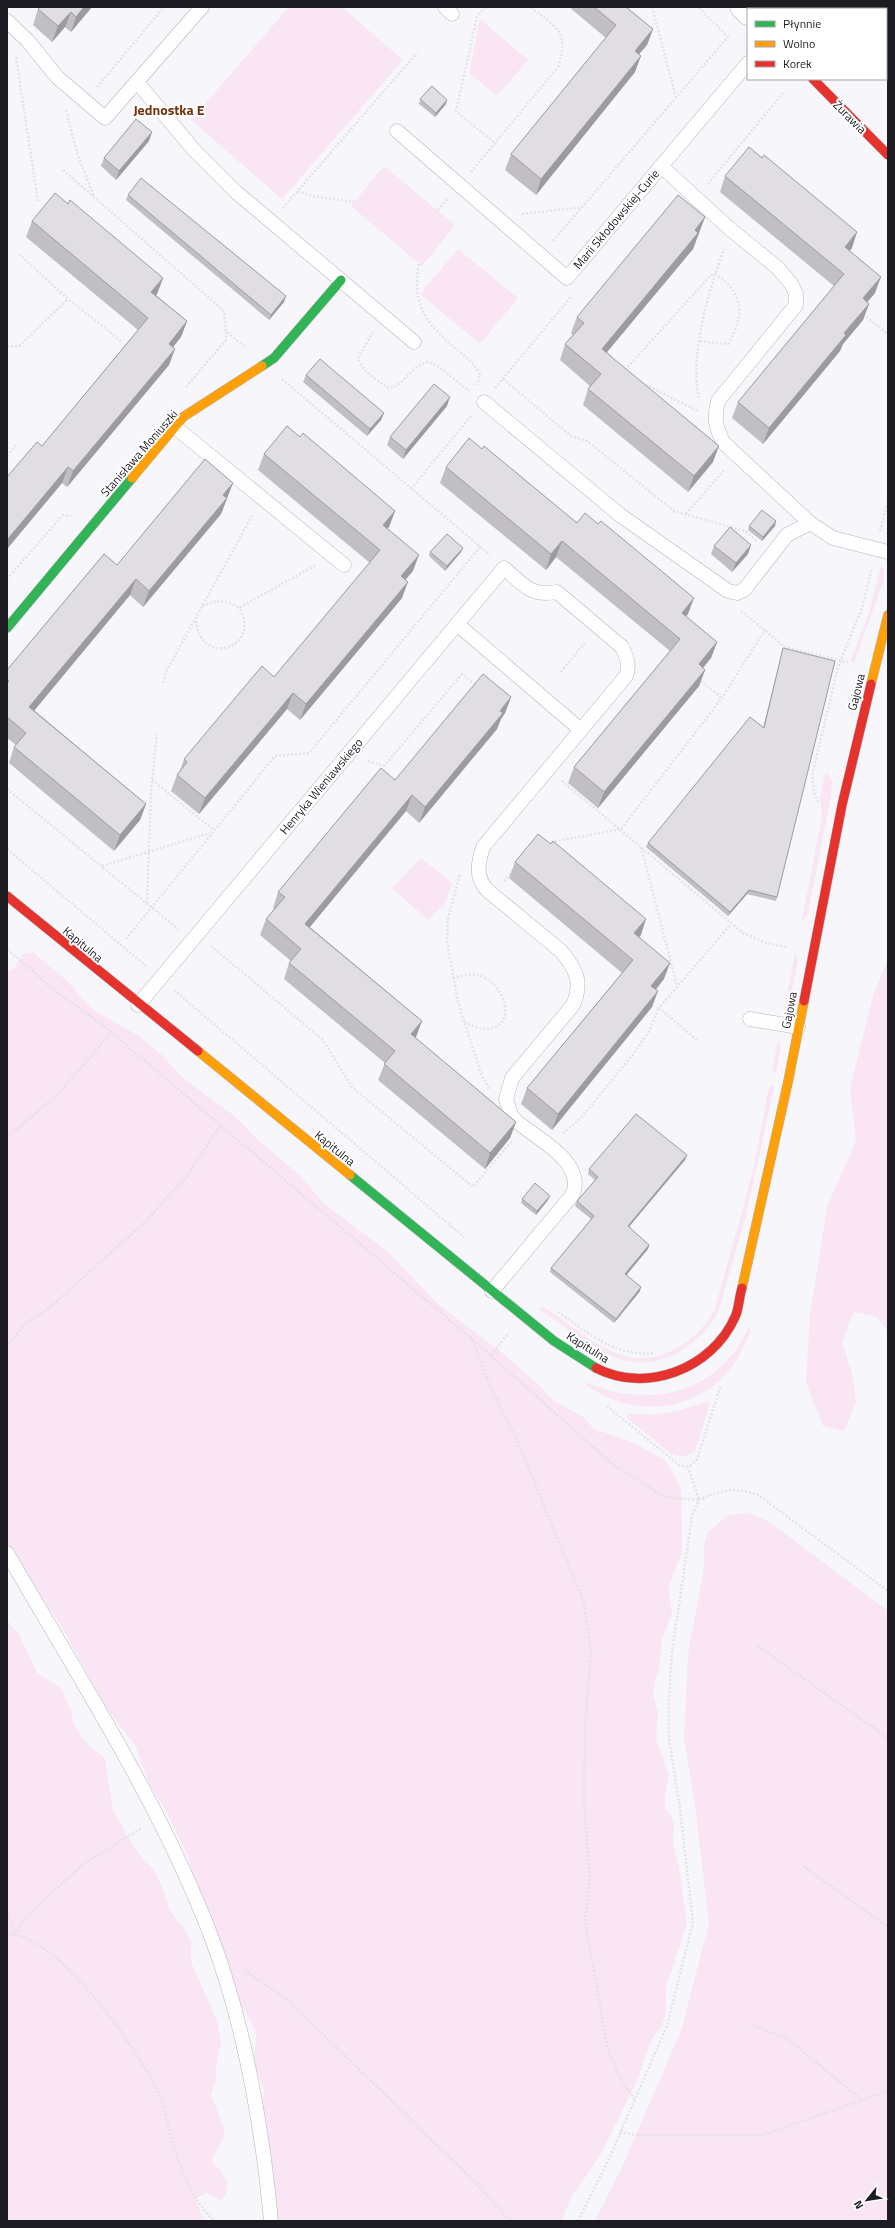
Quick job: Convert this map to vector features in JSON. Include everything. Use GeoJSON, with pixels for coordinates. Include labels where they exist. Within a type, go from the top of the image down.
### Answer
{"type":"FeatureCollection","features":[{"type":"Feature","properties":{"kind":"street","name":"Żurawia"},"geometry":{"type":"LineString","coordinates":[[814,80],[888,155]]}},
{"type":"Feature","properties":{"kind":"street","name":"Stanisława Moniuszki"},"geometry":{"type":"LineString","coordinates":[[7,628],[183,418],[274,358],[340,280]]}},
{"type":"Feature","properties":{"kind":"street","name":"Gajowa"},"geometry":{"type":"LineString","coordinates":[[666,1376],[699,1361],[715,1347],[728,1331],[735,1317],[770,1167],[842,805],[888,615]]}},
{"type":"Feature","properties":{"kind":"street","name":"Kapitulna"},"geometry":{"type":"LineString","coordinates":[[7,896],[138,1005],[558,1343],[591,1365],[611,1375],[647,1379],[666,1376]]}},
{"type":"Feature","properties":{"kind":"lane"},"geometry":{"type":"LineString","coordinates":[[9,23],[28,41],[57,77],[105,118],[202,7]]}},
{"type":"Feature","properties":{"kind":"lane","name":"Marii Skłodowskiej-Curie"},"geometry":{"type":"LineString","coordinates":[[398,131],[567,278],[747,64]]}},
{"type":"Feature","properties":{"kind":"lane"},"geometry":{"type":"LineString","coordinates":[[137,82],[194,149],[236,192],[414,342]]}},
{"type":"Feature","properties":{"kind":"lane"},"geometry":{"type":"LineString","coordinates":[[661,166],[730,230],[778,268],[792,284],[796,294],[796,305],[718,401],[715,420],[717,429],[724,443],[810,523],[833,538],[888,552]]}},
{"type":"Feature","properties":{"kind":"lane"},"geometry":{"type":"LineString","coordinates":[[478,398],[620,514],[728,591],[737,593],[744,590],[787,535],[810,523]]}},
{"type":"Feature","properties":{"kind":"lane"},"geometry":{"type":"LineString","coordinates":[[175,427],[344,566]]}},
{"type":"Feature","properties":{"kind":"lane","name":"Henryka Wieniawskiego"},"geometry":{"type":"LineString","coordinates":[[138,1005],[504,568],[531,590],[543,595],[557,592],[598,627]]}},
{"type":"Feature","properties":{"kind":"lane"},"geometry":{"type":"LineString","coordinates":[[457,624],[581,730]]}},
{"type":"Feature","properties":{"kind":"lane"},"geometry":{"type":"LineString","coordinates":[[492,1291],[574,1190],[575,1179],[572,1169],[565,1160],[523,1127],[511,1115],[508,1110],[506,1099],[512,1078],[572,1005],[578,992],[578,981],[570,961],[561,951],[493,895],[481,882],[478,866],[483,847],[626,676],[629,668],[627,658],[622,647],[598,627]]}},
{"type":"Feature","properties":{"kind":"lane"},"geometry":{"type":"LineString","coordinates":[[750,1019],[798,1028]]}},
{"type":"Feature","properties":{"kind":"lane"},"geometry":{"type":"LineString","coordinates":[[7,1553],[107,1726],[172,1845],[215,1950],[238,2021],[265,2156],[271,2221]]}},
{"type":"Feature","properties":{"kind":"path"},"geometry":{"type":"LineString","coordinates":[[85,101],[164,7]]}},
{"type":"Feature","properties":{"kind":"path"},"geometry":{"type":"LineString","coordinates":[[485,7],[477,17],[456,111],[496,144]]}},
{"type":"Feature","properties":{"kind":"path"},"geometry":{"type":"LineString","coordinates":[[438,210],[496,144],[558,67],[563,52],[563,41],[560,32],[531,7]]}},
{"type":"Feature","properties":{"kind":"path"},"geometry":{"type":"LineString","coordinates":[[652,7],[676,97]]}},
{"type":"Feature","properties":{"kind":"path"},"geometry":{"type":"LineString","coordinates":[[541,255],[728,37],[698,7]]}},
{"type":"Feature","properties":{"kind":"path"},"geometry":{"type":"LineString","coordinates":[[9,23],[38,201]]}},
{"type":"Feature","properties":{"kind":"path"},"geometry":{"type":"LineString","coordinates":[[271,222],[417,53]]}},
{"type":"Feature","properties":{"kind":"path"},"geometry":{"type":"LineString","coordinates":[[57,77],[77,153],[94,197]]}},
{"type":"Feature","properties":{"kind":"path"},"geometry":{"type":"LineString","coordinates":[[696,199],[784,93]]}},
{"type":"Feature","properties":{"kind":"path"},"geometry":{"type":"LineString","coordinates":[[298,191],[312,196],[354,202]]}},
{"type":"Feature","properties":{"kind":"path"},"geometry":{"type":"LineString","coordinates":[[519,214],[582,208]]}},
{"type":"Feature","properties":{"kind":"path"},"geometry":{"type":"LineString","coordinates":[[717,429],[701,407],[698,396],[697,374],[699,341],[709,291],[730,230]]}},
{"type":"Feature","properties":{"kind":"path"},"geometry":{"type":"LineString","coordinates":[[19,254],[68,299],[121,341]]}},
{"type":"Feature","properties":{"kind":"path"},"geometry":{"type":"LineString","coordinates":[[419,264],[417,298],[420,307],[439,335],[475,365],[480,374],[478,398]]}},
{"type":"Feature","properties":{"kind":"path"},"geometry":{"type":"LineString","coordinates":[[623,373],[711,274],[715,274]]}},
{"type":"Feature","properties":{"kind":"path"},"geometry":{"type":"LineString","coordinates":[[699,341],[728,344],[739,321],[739,308],[736,294],[731,285],[715,274]]}},
{"type":"Feature","properties":{"kind":"path"},"geometry":{"type":"LineString","coordinates":[[411,489],[478,398],[503,378],[575,293]]}},
{"type":"Feature","properties":{"kind":"path"},"geometry":{"type":"LineString","coordinates":[[7,347],[19,346],[68,299]]}},
{"type":"Feature","properties":{"kind":"path"},"geometry":{"type":"LineString","coordinates":[[383,316],[358,358],[360,365],[367,372],[388,388],[395,388],[412,369],[428,362],[438,366],[478,398]]}},
{"type":"Feature","properties":{"kind":"path"},"geometry":{"type":"LineString","coordinates":[[866,317],[888,334]]}},
{"type":"Feature","properties":{"kind":"path"},"geometry":{"type":"LineString","coordinates":[[503,378],[571,436],[587,441],[674,511],[745,530],[772,554]]}},
{"type":"Feature","properties":{"kind":"path"},"geometry":{"type":"LineString","coordinates":[[637,380],[707,416]]}},
{"type":"Feature","properties":{"kind":"path"},"geometry":{"type":"LineString","coordinates":[[7,456],[17,444]]}},
{"type":"Feature","properties":{"kind":"path"},"geometry":{"type":"LineString","coordinates":[[686,514],[737,456]]}},
{"type":"Feature","properties":{"kind":"path"},"geometry":{"type":"LineString","coordinates":[[163,683],[166,672],[262,498]]}},
{"type":"Feature","properties":{"kind":"path"},"geometry":{"type":"LineString","coordinates":[[126,939],[275,756],[308,753],[480,547]]}},
{"type":"Feature","properties":{"kind":"path"},"geometry":{"type":"LineString","coordinates":[[238,608],[332,556]]}},
{"type":"Feature","properties":{"kind":"path"},"geometry":{"type":"LineString","coordinates":[[196,617],[199,637],[212,648],[229,648],[237,643],[244,633],[244,616],[238,608],[225,601],[217,600],[202,606]]}},
{"type":"Feature","properties":{"kind":"path"},"geometry":{"type":"LineString","coordinates":[[736,606],[785,647],[848,662]]}},
{"type":"Feature","properties":{"kind":"path"},"geometry":{"type":"LineString","coordinates":[[561,672],[598,627]]}},
{"type":"Feature","properties":{"kind":"path"},"geometry":{"type":"LineString","coordinates":[[541,844],[621,829],[722,698],[765,630]]}},
{"type":"Feature","properties":{"kind":"path"},"geometry":{"type":"LineString","coordinates":[[364,760],[384,766],[462,674],[482,689]]}},
{"type":"Feature","properties":{"kind":"path"},"geometry":{"type":"LineString","coordinates":[[701,681],[722,698]]}},
{"type":"Feature","properties":{"kind":"path"},"geometry":{"type":"LineString","coordinates":[[147,904],[152,780],[157,734]]}},
{"type":"Feature","properties":{"kind":"path"},"geometry":{"type":"LineString","coordinates":[[547,770],[621,829],[743,933],[786,947]]}},
{"type":"Feature","properties":{"kind":"path"},"geometry":{"type":"LineString","coordinates":[[152,780],[213,832]]}},
{"type":"Feature","properties":{"kind":"path"},"geometry":{"type":"LineString","coordinates":[[7,789],[183,934],[194,938]]}},
{"type":"Feature","properties":{"kind":"path"},"geometry":{"type":"LineString","coordinates":[[102,867],[213,832]]}},
{"type":"Feature","properties":{"kind":"path"},"geometry":{"type":"LineString","coordinates":[[483,847],[458,877],[448,918],[447,942],[453,978],[464,1022],[488,1088],[508,1110]]}},
{"type":"Feature","properties":{"kind":"path"},"geometry":{"type":"LineString","coordinates":[[641,847],[677,986]]}},
{"type":"Feature","properties":{"kind":"path"},"geometry":{"type":"LineString","coordinates":[[493,895],[516,867]]}},
{"type":"Feature","properties":{"kind":"path"},"geometry":{"type":"LineString","coordinates":[[546,1145],[580,1119],[631,1057],[648,1033],[659,1008],[731,924]]}},
{"type":"Feature","properties":{"kind":"path"},"geometry":{"type":"LineString","coordinates":[[205,950],[214,939]]}},
{"type":"Feature","properties":{"kind":"path"},"geometry":{"type":"LineString","coordinates":[[209,945],[323,1040],[352,1087],[472,1187],[523,1127]]}},
{"type":"Feature","properties":{"kind":"path"},"geometry":{"type":"LineString","coordinates":[[7,950],[51,988],[99,1022],[472,1339],[612,1464],[665,1497],[699,1500],[713,1494],[730,1490],[743,1491],[758,1495],[888,1592]]}},
{"type":"Feature","properties":{"kind":"path"},"geometry":{"type":"LineString","coordinates":[[453,978],[468,974],[484,977],[500,991],[504,999],[505,1013],[498,1024],[493,1028],[479,1028],[464,1022]]}},
{"type":"Feature","properties":{"kind":"path"},"geometry":{"type":"LineString","coordinates":[[659,1008],[697,1040]]}},
{"type":"Feature","properties":{"kind":"path"},"geometry":{"type":"LineString","coordinates":[[7,1137],[55,1097],[111,1033]]}},
{"type":"Feature","properties":{"kind":"path"},"geometry":{"type":"LineString","coordinates":[[7,1347],[26,1323],[47,1310],[142,1224],[187,1176],[220,1126]]}},
{"type":"Feature","properties":{"kind":"path"},"geometry":{"type":"LineString","coordinates":[[491,1356],[511,1330]]}},
{"type":"Feature","properties":{"kind":"path"},"geometry":{"type":"LineString","coordinates":[[472,1339],[490,1386],[517,1440],[583,1600],[591,1650],[585,1726],[584,1804],[590,1879],[585,1920],[606,2047],[621,2080],[635,2099]]}},
{"type":"Feature","properties":{"kind":"path"},"geometry":{"type":"LineString","coordinates":[[606,1406],[679,1465],[688,1467],[694,1464],[697,1459],[720,1385]]}},
{"type":"Feature","properties":{"kind":"path"},"geometry":{"type":"LineString","coordinates":[[578,2221],[620,2132],[667,2026],[693,1922],[680,1808],[669,1739],[669,1696],[672,1652],[687,1542],[692,1516],[699,1500],[688,1467]]}},
{"type":"Feature","properties":{"kind":"path"},"geometry":{"type":"LineString","coordinates":[[758,1646],[888,1738]]}},
{"type":"Feature","properties":{"kind":"path"},"geometry":{"type":"LineString","coordinates":[[15,1934],[25,1918],[83,1864],[158,1819]]}},
{"type":"Feature","properties":{"kind":"path"},"geometry":{"type":"LineString","coordinates":[[803,1866],[888,1927]]}},
{"type":"Feature","properties":{"kind":"path"},"geometry":{"type":"LineString","coordinates":[[7,1911],[15,1934]]}},
{"type":"Feature","properties":{"kind":"path"},"geometry":{"type":"LineString","coordinates":[[7,1934],[15,1934],[44,1949],[73,1974],[103,2006],[138,2056],[158,2091],[173,2143],[189,2187],[203,2211],[215,2221]]}},
{"type":"Feature","properties":{"kind":"path"},"geometry":{"type":"LineString","coordinates":[[215,1950],[289,2001],[482,2189],[510,2221]]}},
{"type":"Feature","properties":{"kind":"path"},"geometry":{"type":"LineString","coordinates":[[751,2025],[785,2036],[862,2100]]}},
{"type":"Feature","properties":{"kind":"path"},"geometry":{"type":"LineString","coordinates":[[620,2132],[636,2134],[763,2135],[888,2091]]}},
{"type":"Feature","properties":{"kind":"shaded area"},"geometry":{"type":"Polygon","coordinates":[[[289,7],[342,7],[403,60],[282,199],[191,120],[289,7]]]}},
{"type":"Feature","properties":{"kind":"shaded area"},"geometry":{"type":"Polygon","coordinates":[[[480,19],[528,60],[497,96],[469,73],[480,19]]]}},
{"type":"Feature","properties":{"kind":"shaded area"},"geometry":{"type":"Polygon","coordinates":[[[384,166],[455,225],[422,266],[351,206],[384,166]]]}},
{"type":"Feature","properties":{"kind":"shaded area"},"geometry":{"type":"Polygon","coordinates":[[[458,249],[518,298],[480,344],[420,294],[458,249]]]}},
{"type":"Feature","properties":{"kind":"shaded area"},"geometry":{"type":"Polygon","coordinates":[[[881,565],[884,571],[884,579],[854,663],[850,662],[869,613],[881,565]]]}},
{"type":"Feature","properties":{"kind":"shaded area"},"geometry":{"type":"Polygon","coordinates":[[[827,773],[832,780],[831,796],[808,913],[801,924],[822,817],[820,796],[825,774],[827,773]]]}},
{"type":"Feature","properties":{"kind":"shaded area"},"geometry":{"type":"Polygon","coordinates":[[[421,858],[452,883],[445,904],[428,920],[392,888],[421,858]]]}},
{"type":"Feature","properties":{"kind":"shaded area"},"geometry":{"type":"Polygon","coordinates":[[[33,952],[66,980],[92,1009],[139,1036],[162,1055],[183,1078],[237,1118],[257,1139],[302,1177],[323,1203],[386,1250],[438,1304],[505,1355],[543,1389],[552,1400],[582,1416],[594,1429],[630,1441],[665,1460],[676,1478],[681,1492],[682,1553],[670,1582],[669,1591],[672,1613],[662,1640],[659,1670],[653,1695],[658,1712],[656,1740],[669,1775],[665,1796],[665,1809],[674,1820],[673,1843],[679,1867],[687,1924],[666,1987],[666,2012],[662,2026],[651,2040],[637,2081],[600,2156],[570,2199],[562,2221],[269,2221],[261,2104],[265,2091],[254,2065],[256,2035],[252,2023],[238,1999],[193,1880],[189,1858],[164,1807],[150,1786],[135,1745],[107,1709],[60,1624],[13,1555],[7,1541],[7,973],[15,967],[23,954],[33,952]]]}},
{"type":"Feature","properties":{"kind":"shaded area"},"geometry":{"type":"Polygon","coordinates":[[[795,953],[798,961],[789,1006],[784,1010],[795,953]]]}},
{"type":"Feature","properties":{"kind":"shaded area"},"geometry":{"type":"Polygon","coordinates":[[[888,959],[888,1332],[877,1317],[854,1312],[842,1342],[852,1373],[856,1402],[844,1431],[823,1426],[806,1382],[810,1315],[827,1207],[856,1141],[850,1087],[874,992],[888,959]]]}},
{"type":"Feature","properties":{"kind":"shaded area"},"geometry":{"type":"Polygon","coordinates":[[[778,1039],[781,1047],[776,1072],[772,1071],[778,1039]]]}},
{"type":"Feature","properties":{"kind":"shaded area"},"geometry":{"type":"Polygon","coordinates":[[[772,1086],[774,1088],[746,1215],[719,1310],[700,1336],[688,1347],[674,1355],[644,1363],[628,1361],[612,1356],[593,1346],[539,1309],[544,1307],[605,1348],[629,1357],[644,1358],[659,1356],[672,1351],[697,1333],[707,1322],[715,1309],[753,1171],[769,1087],[772,1086]]]}},
{"type":"Feature","properties":{"kind":"shaded area"},"geometry":{"type":"Polygon","coordinates":[[[748,1328],[751,1330],[732,1367],[723,1377],[708,1389],[692,1398],[674,1404],[637,1406],[619,1402],[602,1395],[586,1385],[585,1382],[609,1390],[633,1395],[657,1395],[679,1390],[700,1381],[719,1368],[735,1350],[748,1328]]]}},
{"type":"Feature","properties":{"kind":"shaded area"},"geometry":{"type":"Polygon","coordinates":[[[707,1401],[710,1403],[697,1446],[694,1452],[684,1457],[671,1454],[626,1417],[629,1413],[649,1415],[669,1413],[707,1401]]]}},
{"type":"Feature","properties":{"kind":"shaded area"},"geometry":{"type":"Polygon","coordinates":[[[748,1512],[770,1522],[888,1611],[888,2221],[595,2221],[623,2165],[681,2031],[709,1923],[695,1806],[684,1738],[688,1654],[704,1568],[704,1545],[708,1532],[727,1516],[748,1512]]]}},
{"type":"Feature","properties":{"kind":"shaded area"},"geometry":{"type":"Polygon","coordinates":[[[7,1620],[21,1638],[37,1673],[61,1688],[70,1708],[74,1724],[82,1737],[90,1747],[105,1758],[113,1810],[131,1842],[143,1859],[153,1868],[162,1887],[170,1911],[186,1931],[191,1942],[191,1962],[217,2021],[221,2042],[216,2066],[216,2079],[211,2095],[224,2128],[224,2138],[216,2150],[212,2160],[213,2164],[220,2170],[226,2180],[227,2191],[222,2201],[207,2193],[196,2198],[202,2217],[206,2221],[7,2221],[7,1620]]]}},
{"type":"Feature","properties":{"kind":"building"},"geometry":{"type":"Polygon","coordinates":[[[40,7],[84,7],[76,17],[71,12],[58,26],[38,9],[40,7]]]}},
{"type":"Feature","properties":{"kind":"building"},"geometry":{"type":"Polygon","coordinates":[[[594,7],[626,7],[653,29],[635,51],[641,56],[541,179],[511,154],[616,25],[594,7]]]}},
{"type":"Feature","properties":{"kind":"building"},"geometry":{"type":"Polygon","coordinates":[[[887,34],[888,35],[887,54],[887,34]]]}},
{"type":"Feature","properties":{"kind":"building"},"geometry":{"type":"Polygon","coordinates":[[[432,86],[447,100],[436,113],[420,99],[432,86]]]}},
{"type":"Feature","properties":{"kind":"building"},"geometry":{"type":"Polygon","coordinates":[[[136,119],[152,132],[119,171],[104,158],[136,119]]]}},
{"type":"Feature","properties":{"kind":"building"},"geometry":{"type":"Polygon","coordinates":[[[749,147],[762,158],[764,155],[857,232],[845,247],[881,277],[863,298],[869,304],[844,333],[846,335],[769,428],[738,402],[844,274],[725,176],[749,147]]]}},
{"type":"Feature","properties":{"kind":"building"},"geometry":{"type":"Polygon","coordinates":[[[141,178],[286,296],[271,315],[128,195],[141,178]]]}},
{"type":"Feature","properties":{"kind":"building"},"geometry":{"type":"Polygon","coordinates":[[[55,193],[68,204],[70,200],[163,278],[151,292],[187,321],[169,344],[175,349],[73,471],[68,467],[7,540],[7,477],[37,442],[42,446],[148,318],[32,221],[55,193]]]}},
{"type":"Feature","properties":{"kind":"building"},"geometry":{"type":"Polygon","coordinates":[[[678,195],[705,217],[695,230],[698,233],[602,349],[719,446],[694,476],[588,389],[601,374],[565,344],[584,323],[577,317],[678,195]]]}},
{"type":"Feature","properties":{"kind":"building"},"geometry":{"type":"Polygon","coordinates":[[[320,359],[384,413],[370,429],[306,375],[320,359]]]}},
{"type":"Feature","properties":{"kind":"building"},"geometry":{"type":"Polygon","coordinates":[[[434,384],[450,397],[406,450],[390,437],[434,384]]]}},
{"type":"Feature","properties":{"kind":"building"},"geometry":{"type":"Polygon","coordinates":[[[287,426],[300,437],[303,433],[395,511],[383,525],[419,555],[401,576],[408,582],[306,704],[293,693],[205,798],[177,775],[187,762],[184,759],[262,666],[274,677],[380,550],[264,454],[287,426]]]}},
{"type":"Feature","properties":{"kind":"building"},"geometry":{"type":"Polygon","coordinates":[[[469,438],[482,449],[484,446],[577,523],[585,513],[598,524],[601,521],[694,598],[682,613],[717,642],[699,664],[705,670],[604,792],[574,767],[680,639],[562,541],[551,554],[446,467],[469,438]]]}},
{"type":"Feature","properties":{"kind":"building"},"geometry":{"type":"Polygon","coordinates":[[[205,459],[233,483],[223,495],[227,498],[149,591],[136,579],[29,707],[146,804],[120,835],[14,747],[26,733],[7,717],[7,683],[9,681],[7,680],[7,670],[104,554],[117,565],[205,459]]]}},
{"type":"Feature","properties":{"kind":"building"},"geometry":{"type":"Polygon","coordinates":[[[762,510],[776,521],[763,537],[749,526],[762,510]]]}},
{"type":"Feature","properties":{"kind":"building"},"geometry":{"type":"Polygon","coordinates":[[[730,527],[751,545],[736,563],[714,546],[730,527]]]}},
{"type":"Feature","properties":{"kind":"building"},"geometry":{"type":"Polygon","coordinates":[[[447,534],[463,548],[447,566],[430,552],[447,534]]]}},
{"type":"Feature","properties":{"kind":"building"},"geometry":{"type":"Polygon","coordinates":[[[783,648],[835,661],[777,897],[749,890],[730,912],[648,843],[750,717],[764,728],[783,648]]]}},
{"type":"Feature","properties":{"kind":"building"},"geometry":{"type":"Polygon","coordinates":[[[483,674],[511,697],[500,711],[503,713],[425,807],[412,795],[305,924],[422,1021],[411,1034],[516,1122],[490,1153],[384,1064],[395,1051],[289,963],[301,949],[266,919],[285,897],[278,892],[381,768],[395,780],[483,674]]]}},
{"type":"Feature","properties":{"kind":"building"},"geometry":{"type":"Polygon","coordinates":[[[538,834],[551,844],[553,841],[646,919],[634,933],[670,963],[651,986],[658,991],[558,1114],[527,1088],[633,960],[515,862],[538,834]]]}},
{"type":"Feature","properties":{"kind":"building"},"geometry":{"type":"Polygon","coordinates":[[[636,1114],[687,1155],[628,1226],[649,1245],[625,1274],[641,1287],[616,1319],[551,1268],[594,1216],[577,1201],[598,1177],[589,1169],[636,1114]]]}},
{"type":"Feature","properties":{"kind":"building"},"geometry":{"type":"Polygon","coordinates":[[[535,1183],[550,1196],[537,1211],[522,1199],[535,1183]]]}},
{"type":"Feature","properties":{"kind":"traffic: fast"},"geometry":{"type":"LineString","coordinates":[[262,366],[274,358],[341,280]]}},
{"type":"Feature","properties":{"kind":"traffic: fast"},"geometry":{"type":"LineString","coordinates":[[7,628],[132,478]]}},
{"type":"Feature","properties":{"kind":"traffic: fast"},"geometry":{"type":"LineString","coordinates":[[350,1175],[554,1341],[596,1368]]}},
{"type":"Feature","properties":{"kind":"traffic: slow"},"geometry":{"type":"LineString","coordinates":[[132,478],[183,417],[262,366]]}},
{"type":"Feature","properties":{"kind":"traffic: slow"},"geometry":{"type":"LineString","coordinates":[[871,684],[888,615]]}},
{"type":"Feature","properties":{"kind":"traffic: slow"},"geometry":{"type":"LineString","coordinates":[[742,1288],[788,1082],[804,1001]]}},
{"type":"Feature","properties":{"kind":"traffic: slow"},"geometry":{"type":"LineString","coordinates":[[198,1051],[350,1175]]}},
{"type":"Feature","properties":{"kind":"traffic: jam"},"geometry":{"type":"LineString","coordinates":[[814,80],[888,155]]}},
{"type":"Feature","properties":{"kind":"traffic: jam"},"geometry":{"type":"LineString","coordinates":[[804,1001],[842,805],[871,684]]}},
{"type":"Feature","properties":{"kind":"traffic: jam"},"geometry":{"type":"LineString","coordinates":[[7,896],[198,1051]]}},
{"type":"Feature","properties":{"kind":"traffic: jam"},"geometry":{"type":"LineString","coordinates":[[596,1368],[615,1375],[636,1378],[656,1377],[676,1372],[694,1363],[711,1351],[724,1335],[735,1317],[742,1288]]}},
{"type":"Feature","properties":{"kind":"district","name":"Jednostka E"},"geometry":{"type":"Point","coordinates":[169,109]}}]}
